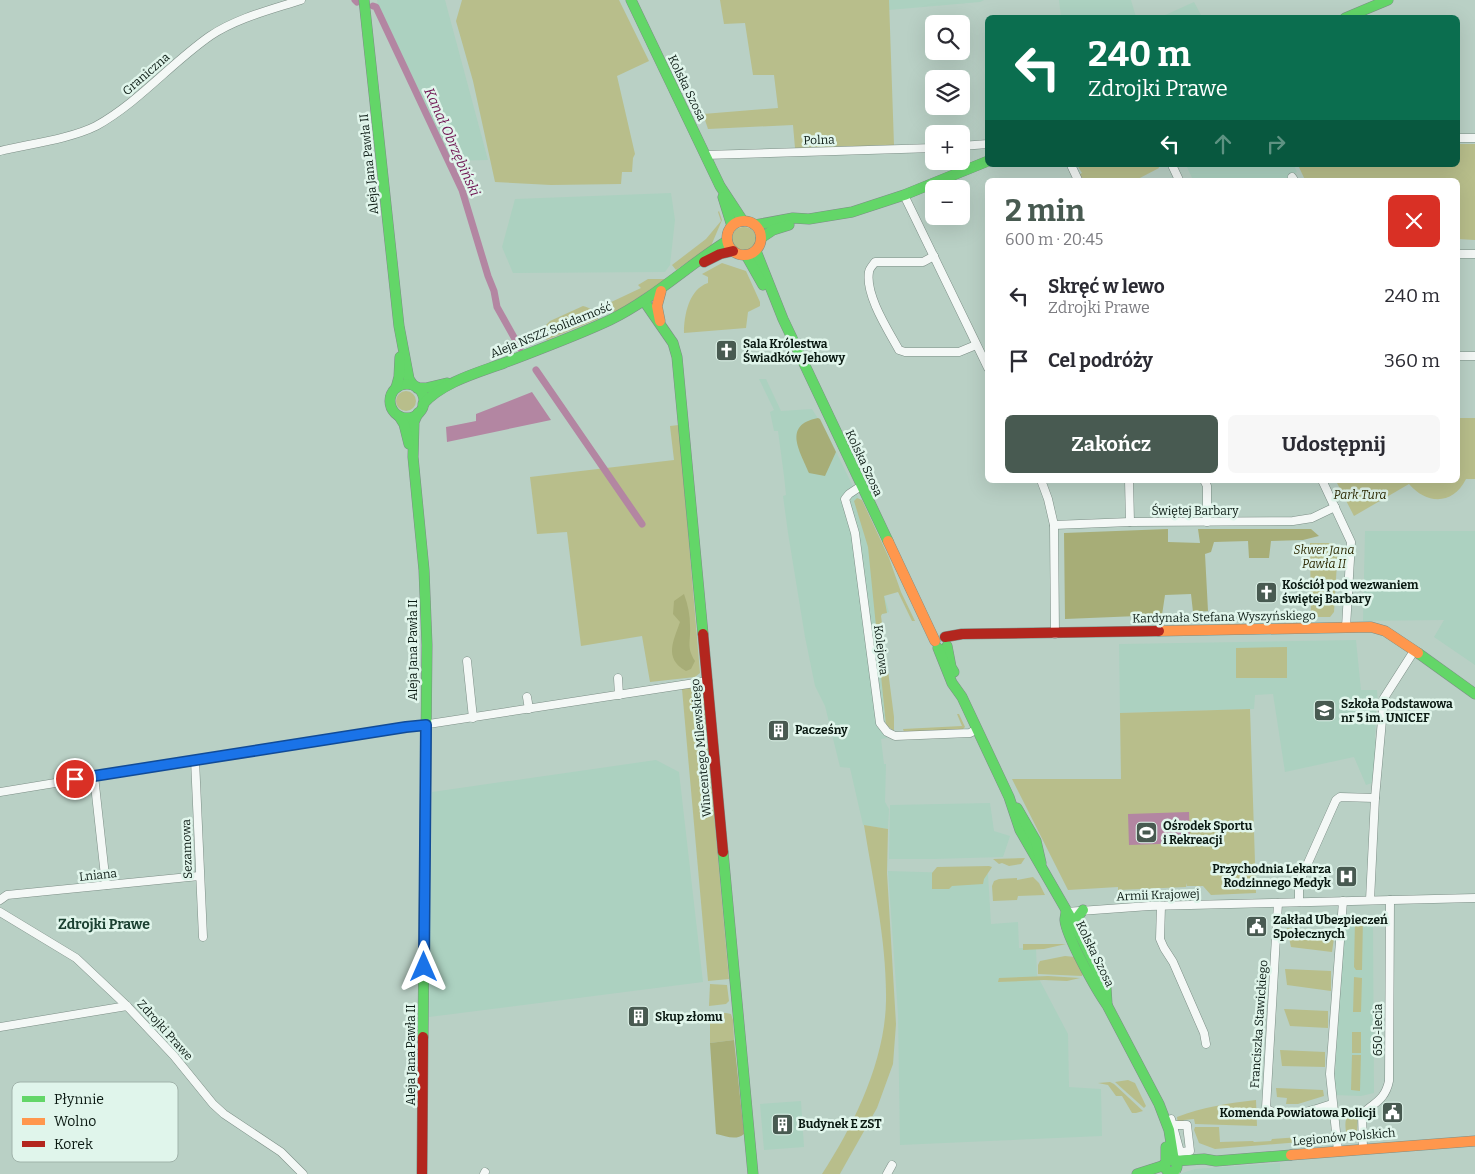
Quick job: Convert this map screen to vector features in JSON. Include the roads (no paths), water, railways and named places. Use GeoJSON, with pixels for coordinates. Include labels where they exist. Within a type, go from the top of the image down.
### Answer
{"type":"FeatureCollection","features":[{"type":"Feature","properties":{"kind":"street","name":"Graniczna"},"geometry":{"type":"LineString","coordinates":[[0,151],[76,133],[95,126],[124,108],[185,55],[223,28],[238,20],[301,0]]}},
{"type":"Feature","properties":{"kind":"street","name":"Aleja Jana Pawła II"},"geometry":{"type":"LineString","coordinates":[[364,0],[399,326],[409,379],[415,387]]}},
{"type":"Feature","properties":{"kind":"street","name":"Kolska Szosa"},"geometry":{"type":"LineString","coordinates":[[630,0],[720,186],[743,221]]}},
{"type":"Feature","properties":{"kind":"street"},"geometry":{"type":"LineString","coordinates":[[1352,15],[1388,0]]}},
{"type":"Feature","properties":{"kind":"street"},"geometry":{"type":"LineString","coordinates":[[1460,138],[1475,138]]}},
{"type":"Feature","properties":{"kind":"street"},"geometry":{"type":"LineString","coordinates":[[970,145],[985,144]]}},
{"type":"Feature","properties":{"kind":"street","name":"Polna"},"geometry":{"type":"LineString","coordinates":[[705,155],[925,148]]}},
{"type":"Feature","properties":{"kind":"street"},"geometry":{"type":"LineString","coordinates":[[761,238],[778,228],[809,219],[852,212],[904,195],[985,162]]}},
{"type":"Feature","properties":{"kind":"street","name":"Kolska Szosa"},"geometry":{"type":"LineString","coordinates":[[720,186],[732,226]]}},
{"type":"Feature","properties":{"kind":"street"},"geometry":{"type":"LineString","coordinates":[[904,195],[985,362]]}},
{"type":"Feature","properties":{"kind":"street"},"geometry":{"type":"LineString","coordinates":[[755,225],[793,218],[809,219]]}},
{"type":"Feature","properties":{"kind":"street"},"geometry":{"type":"LineString","coordinates":[[743,221],[755,225],[760,231],[760,245],[751,253],[737,254],[727,241],[728,233],[732,226],[743,221]]}},
{"type":"Feature","properties":{"kind":"street","name":"Aleja NSZZ Solidarność"},"geometry":{"type":"LineString","coordinates":[[420,409],[428,398],[468,377],[602,324],[661,291],[702,258],[727,241]]}},
{"type":"Feature","properties":{"kind":"street","name":"Aleja NSZZ Solidarność"},"geometry":{"type":"LineString","coordinates":[[692,267],[720,254],[733,251]]}},
{"type":"Feature","properties":{"kind":"street","name":"Kolska Szosa"},"geometry":{"type":"LineString","coordinates":[[751,253],[924,617],[942,642],[939,653],[952,683],[962,696],[1009,797],[1020,830],[1076,927],[1106,988],[1107,1005]]}},
{"type":"Feature","properties":{"kind":"street"},"geometry":{"type":"LineString","coordinates":[[1460,254],[1475,254]]}},
{"type":"Feature","properties":{"kind":"street"},"geometry":{"type":"LineString","coordinates":[[934,256],[923,262],[875,262],[868,271],[870,291],[883,322],[899,350],[905,352],[959,352],[976,345]]}},
{"type":"Feature","properties":{"kind":"street","name":"Wincentego Milewskiego"},"geometry":{"type":"LineString","coordinates":[[661,291],[657,306],[661,324]]}},
{"type":"Feature","properties":{"kind":"street","name":"Wincentego Milewskiego"},"geometry":{"type":"LineString","coordinates":[[644,301],[673,343],[677,357],[753,1174]]}},
{"type":"Feature","properties":{"kind":"street","name":"Aleja Jana Pawła II"},"geometry":{"type":"LineString","coordinates":[[396,388],[400,377],[399,326]]}},
{"type":"Feature","properties":{"kind":"street"},"geometry":{"type":"LineString","coordinates":[[1460,356],[1475,356]]}},
{"type":"Feature","properties":{"kind":"street","name":"Aleja NSZZ Solidarność"},"geometry":{"type":"LineString","coordinates":[[415,387],[431,387],[468,377]]}},
{"type":"Feature","properties":{"kind":"street"},"geometry":{"type":"LineString","coordinates":[[404,384],[415,387],[422,395],[420,409],[409,418],[399,416],[391,408],[392,392],[404,384]]}},
{"type":"Feature","properties":{"kind":"street","name":"Aleja Jana Pawła II"},"geometry":{"type":"LineString","coordinates":[[420,409],[414,422],[413,457],[426,610],[422,1174]]}},
{"type":"Feature","properties":{"kind":"street","name":"Aleja Jana Pawła II"},"geometry":{"type":"LineString","coordinates":[[399,416],[404,424],[413,457]]}},
{"type":"Feature","properties":{"kind":"street"},"geometry":{"type":"LineString","coordinates":[[1042,483],[1054,525],[1055,634]]}},
{"type":"Feature","properties":{"kind":"street"},"geometry":{"type":"LineString","coordinates":[[1130,483],[1130,522]]}},
{"type":"Feature","properties":{"kind":"street"},"geometry":{"type":"LineString","coordinates":[[1206,483],[1208,522]]}},
{"type":"Feature","properties":{"kind":"street"},"geometry":{"type":"LineString","coordinates":[[1323,483],[1351,542],[1346,627]]}},
{"type":"Feature","properties":{"kind":"street","name":"Kolejowa"},"geometry":{"type":"LineString","coordinates":[[861,486],[847,495],[846,502],[855,533],[881,726],[895,736],[970,733],[977,729]]}},
{"type":"Feature","properties":{"kind":"street","name":"Świętej Barbary"},"geometry":{"type":"LineString","coordinates":[[1054,525],[1298,520],[1312,518],[1335,507]]}},
{"type":"Feature","properties":{"kind":"street","name":"Kardynała Stefana Wyszyńskiego"},"geometry":{"type":"LineString","coordinates":[[942,642],[953,635],[1371,627],[1385,631],[1475,694]]}},
{"type":"Feature","properties":{"kind":"street"},"geometry":{"type":"LineString","coordinates":[[1370,900],[1375,798],[1384,698],[1414,651]]}},
{"type":"Feature","properties":{"kind":"street"},"geometry":{"type":"LineString","coordinates":[[467,662],[473,718]]}},
{"type":"Feature","properties":{"kind":"street"},"geometry":{"type":"LineString","coordinates":[[618,678],[619,695]]}},
{"type":"Feature","properties":{"kind":"street"},"geometry":{"type":"LineString","coordinates":[[0,792],[708,681]]}},
{"type":"Feature","properties":{"kind":"street","name":"Kardynała Stefana Wyszyńskiego"},"geometry":{"type":"LineString","coordinates":[[1461,686],[1475,688]]}},
{"type":"Feature","properties":{"kind":"street"},"geometry":{"type":"LineString","coordinates":[[527,697],[529,709]]}},
{"type":"Feature","properties":{"kind":"street","name":"Sezamowa"},"geometry":{"type":"LineString","coordinates":[[195,760],[203,937]]}},
{"type":"Feature","properties":{"kind":"street"},"geometry":{"type":"LineString","coordinates":[[94,776],[106,885]]}},
{"type":"Feature","properties":{"kind":"street"},"geometry":{"type":"LineString","coordinates":[[1299,902],[1299,883],[1336,800],[1340,797],[1375,798]]}},
{"type":"Feature","properties":{"kind":"street","name":"Lniana"},"geometry":{"type":"LineString","coordinates":[[0,900],[7,895],[199,876]]}},
{"type":"Feature","properties":{"kind":"street"},"geometry":{"type":"LineString","coordinates":[[1056,894],[1073,907],[1082,910]]}},
{"type":"Feature","properties":{"kind":"street","name":"Armii Krajowej"},"geometry":{"type":"LineString","coordinates":[[1066,912],[1161,906],[1475,898]]}},
{"type":"Feature","properties":{"kind":"street"},"geometry":{"type":"LineString","coordinates":[[1338,1151],[1330,1074],[1343,900]]}},
{"type":"Feature","properties":{"kind":"street","name":"650-lecia"},"geometry":{"type":"LineString","coordinates":[[1363,1148],[1362,1114],[1382,1098],[1389,1081],[1390,900]]}},
{"type":"Feature","properties":{"kind":"street","name":"Franciszka Stawickiego"},"geometry":{"type":"LineString","coordinates":[[1278,903],[1266,1108],[1271,1112],[1292,1114],[1308,1112],[1332,1104]]}},
{"type":"Feature","properties":{"kind":"street"},"geometry":{"type":"LineString","coordinates":[[1161,906],[1160,939],[1173,962],[1204,1033],[1206,1044]]}},
{"type":"Feature","properties":{"kind":"street","name":"Kolska Szosa"},"geometry":{"type":"LineString","coordinates":[[1076,927],[1075,921],[1082,910]]}},
{"type":"Feature","properties":{"kind":"street","name":"Zdrojki Prawe"},"geometry":{"type":"LineString","coordinates":[[0,912],[76,958],[127,1006],[174,1056],[213,1104],[224,1114],[281,1152],[303,1174]]}},
{"type":"Feature","properties":{"kind":"street","name":"Kolska Szosa"},"geometry":{"type":"LineString","coordinates":[[1066,912],[1065,920],[1068,931],[1138,1066],[1140,1082],[1162,1132],[1169,1169]]}},
{"type":"Feature","properties":{"kind":"street"},"geometry":{"type":"LineString","coordinates":[[0,1027],[127,1006]]}},
{"type":"Feature","properties":{"kind":"street","name":"Legionów Polskich"},"geometry":{"type":"LineString","coordinates":[[1137,1174],[1162,1166],[1169,1169],[1205,1165],[1216,1161],[1363,1148],[1475,1142]]}},
{"type":"Feature","properties":{"kind":"street"},"geometry":{"type":"LineString","coordinates":[[887,1174],[892,1165]]}},
{"type":"Feature","properties":{"kind":"waterway","name":"Kanał Obrzębiński"},"geometry":{"type":"LineString","coordinates":[[373,6],[376,7],[462,190],[494,291],[497,307],[520,348]]}},
{"type":"Feature","properties":{"kind":"waterway","name":"Kanał Obrzębiński"},"geometry":{"type":"LineString","coordinates":[[536,370],[642,524]]}},
{"type":"Feature","properties":{"kind":"place","name":"Sala Królestwa Świadków Jehowy"},"geometry":{"type":"Point","coordinates":[727,351]}},
{"type":"Feature","properties":{"kind":"place","name":"Kościół pod wezwaniem świętej Barbary"},"geometry":{"type":"Point","coordinates":[1266,592]}},
{"type":"Feature","properties":{"kind":"place","name":"Szkoła Podstawowa nr 5 im. UNICEF"},"geometry":{"type":"Point","coordinates":[1325,711]}},
{"type":"Feature","properties":{"kind":"place","name":"Pacześny"},"geometry":{"type":"Point","coordinates":[779,730]}},
{"type":"Feature","properties":{"kind":"place","name":"Ośrodek Sportu i Rekreacji"},"geometry":{"type":"Point","coordinates":[1147,833]}},
{"type":"Feature","properties":{"kind":"place","name":"Przychodnia Lekarza Rodzinnego Medyk"},"geometry":{"type":"Point","coordinates":[1347,876]}},
{"type":"Feature","properties":{"kind":"place","name":"Zakład Ubezpieczeń Społecznych"},"geometry":{"type":"Point","coordinates":[1257,927]}},
{"type":"Feature","properties":{"kind":"place","name":"Skup złomu"},"geometry":{"type":"Point","coordinates":[639,1017]}},
{"type":"Feature","properties":{"kind":"place","name":"Komenda Powiatowa Policji"},"geometry":{"type":"Point","coordinates":[1392,1113]}},
{"type":"Feature","properties":{"kind":"place","name":"Budynek E ZST"},"geometry":{"type":"Point","coordinates":[782,1124]}},
{"type":"Feature","properties":{"kind":"district","name":"Zdrojki Prawe"},"geometry":{"type":"Point","coordinates":[104,924]}},
{"type":"Feature","properties":{"kind":"park label","name":"Park Tura"},"geometry":{"type":"Point","coordinates":[1360,495]}},
{"type":"Feature","properties":{"kind":"park label","name":"Skwer Jana Pawła II"},"geometry":{"type":"Point","coordinates":[1324,557]}}]}
